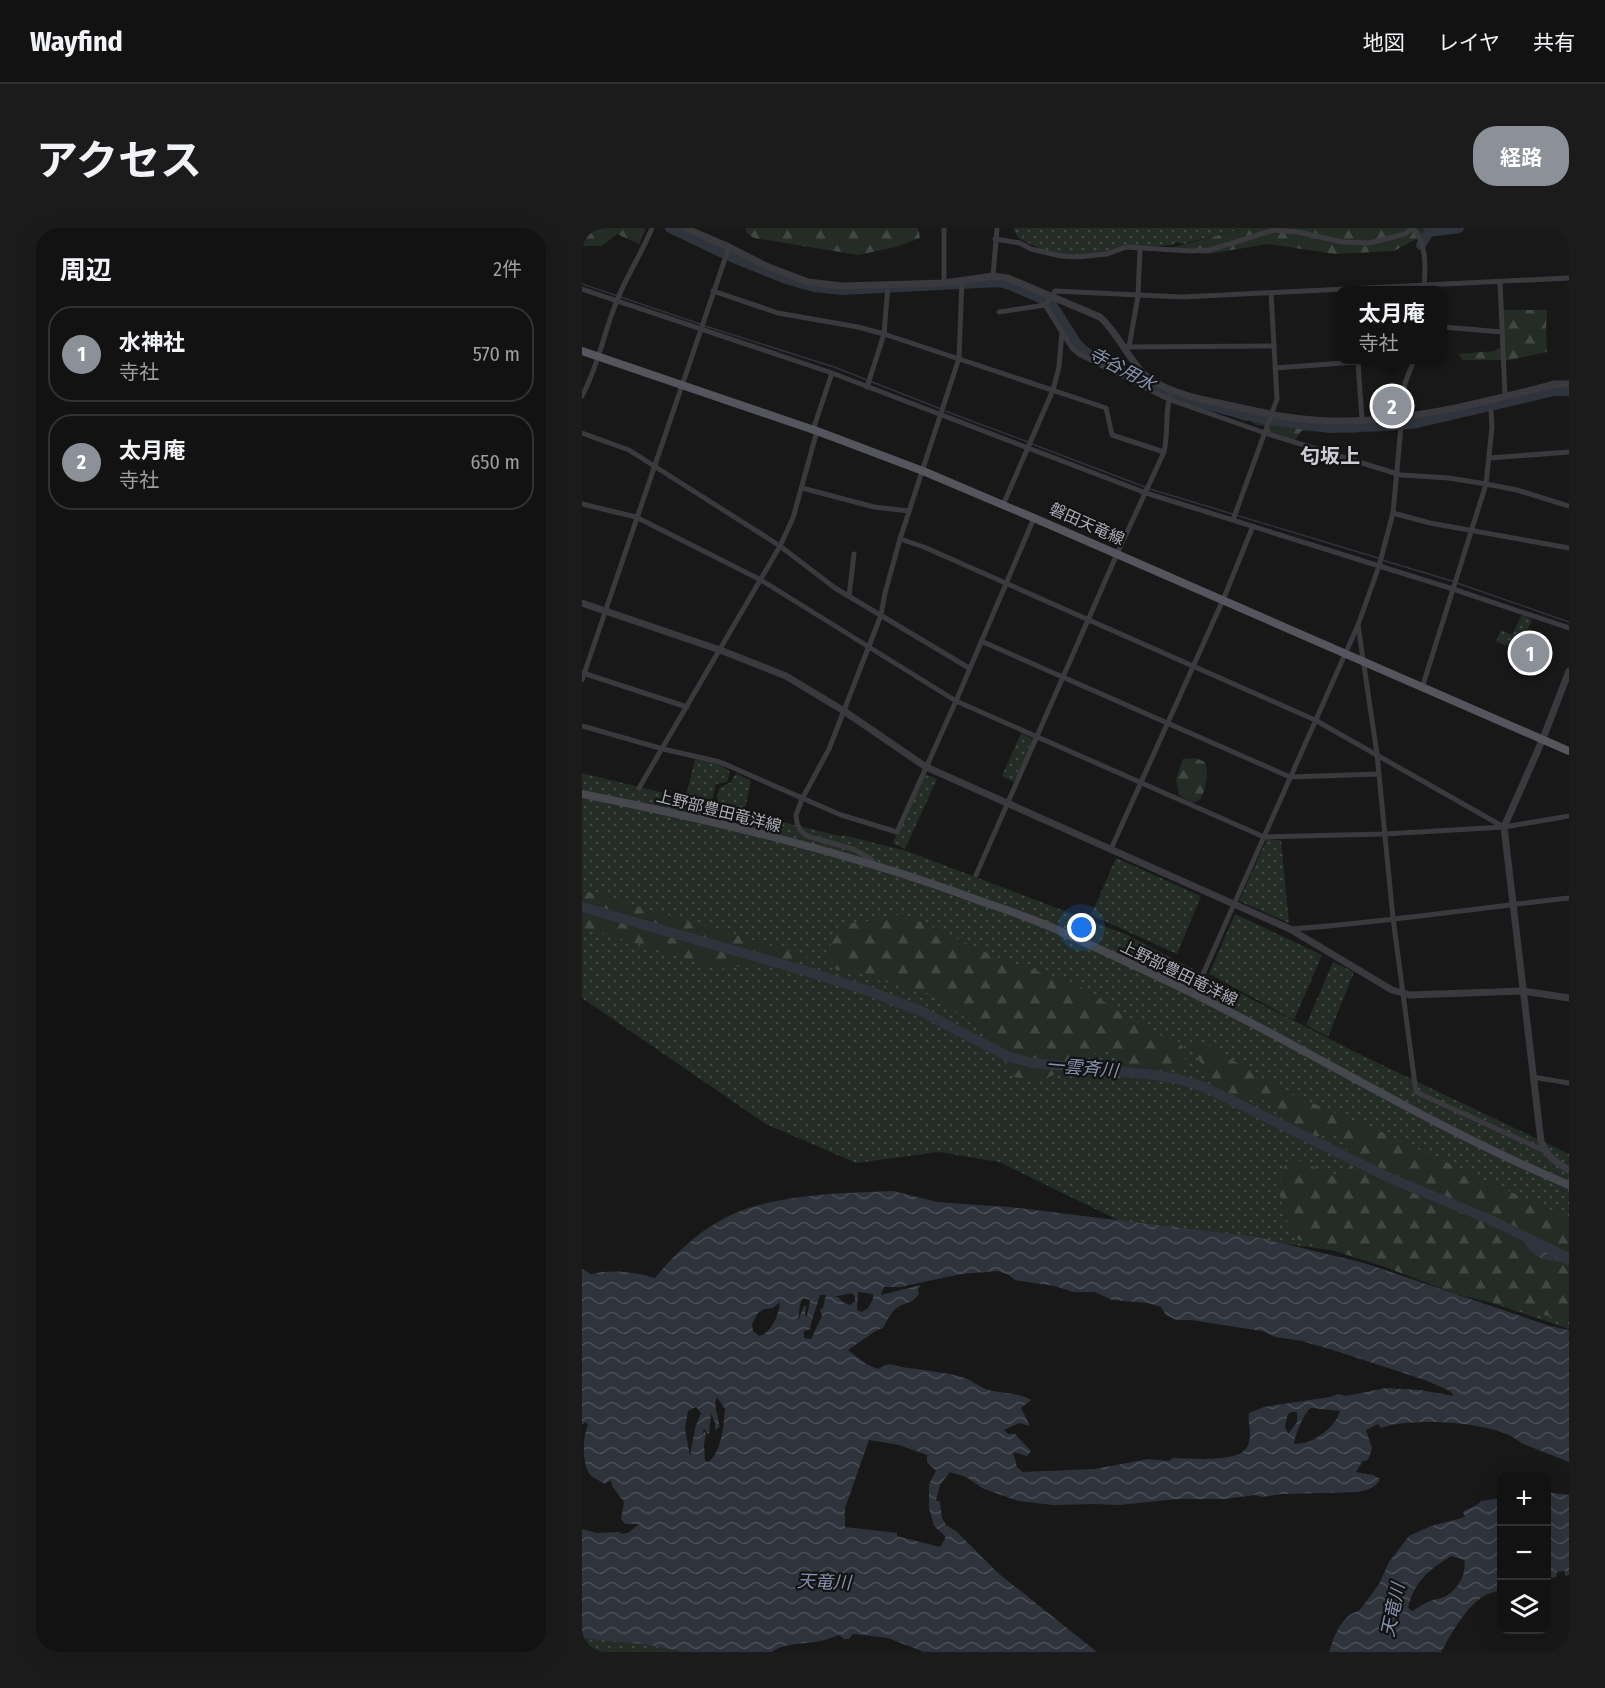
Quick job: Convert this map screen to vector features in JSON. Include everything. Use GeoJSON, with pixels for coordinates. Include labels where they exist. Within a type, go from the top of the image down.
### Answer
{"type":"FeatureCollection","features":[{"type":"Feature","properties":{"kind":"main road","name":"磐田天竜線"},"geometry":{"type":"LineString","coordinates":[[582,351],[815,430],[924,471],[1569,751]]}},
{"type":"Feature","properties":{"kind":"main road","name":"上野部豊田竜洋線"},"geometry":{"type":"LineString","coordinates":[[582,794],[672,812],[778,838],[921,879],[1047,926],[1188,991],[1449,1129],[1569,1185]]}},
{"type":"Feature","properties":{"kind":"street"},"geometry":{"type":"LineString","coordinates":[[582,396],[617,301],[652,228]]}},
{"type":"Feature","properties":{"kind":"street"},"geometry":{"type":"LineString","coordinates":[[685,228],[766,266],[808,282],[842,286],[944,283],[993,276],[1008,278],[1100,317],[1112,327],[1140,369],[1150,379],[1172,390],[1272,415],[1319,421],[1401,418],[1555,384],[1569,384]]}},
{"type":"Feature","properties":{"kind":"street"},"geometry":{"type":"LineString","coordinates":[[944,228],[944,283]]}},
{"type":"Feature","properties":{"kind":"street"},"geometry":{"type":"LineString","coordinates":[[993,276],[997,228]]}},
{"type":"Feature","properties":{"kind":"street"},"geometry":{"type":"LineString","coordinates":[[996,239],[1020,243],[1031,249],[1048,253],[1077,257],[1107,254],[1126,247],[1210,250],[1274,230],[1298,232],[1342,242],[1370,243],[1405,234],[1413,228],[1421,239],[1425,251],[1424,286]]}},
{"type":"Feature","properties":{"kind":"street"},"geometry":{"type":"LineString","coordinates":[[582,680],[729,247]]}},
{"type":"Feature","properties":{"kind":"street"},"geometry":{"type":"LineString","coordinates":[[1127,347],[1138,296],[1140,248]]}},
{"type":"Feature","properties":{"kind":"street"},"geometry":{"type":"LineString","coordinates":[[1447,286],[1569,278]]}},
{"type":"Feature","properties":{"kind":"street"},"geometry":{"type":"LineString","coordinates":[[876,866],[872,860],[853,849],[807,836],[796,823],[796,815],[829,749],[881,615],[900,539],[959,358],[962,280]]}},
{"type":"Feature","properties":{"kind":"street"},"geometry":{"type":"LineString","coordinates":[[1500,282],[1505,396]]}},
{"type":"Feature","properties":{"kind":"street"},"geometry":{"type":"LineString","coordinates":[[867,387],[884,334],[888,285]]}},
{"type":"Feature","properties":{"kind":"street"},"geometry":{"type":"LineString","coordinates":[[582,289],[832,373],[1146,493],[1453,589],[1569,628]]}},
{"type":"Feature","properties":{"kind":"street"},"geometry":{"type":"LineString","coordinates":[[713,291],[778,313],[858,327],[884,334],[1106,408],[1112,435],[1164,452]]}},
{"type":"Feature","properties":{"kind":"street"},"geometry":{"type":"LineString","coordinates":[[999,312],[1045,305],[1055,291],[1182,297],[1336,291]]}},
{"type":"Feature","properties":{"kind":"street"},"geometry":{"type":"LineString","coordinates":[[1233,520],[1277,399],[1271,293]]}},
{"type":"Feature","properties":{"kind":"street"},"geometry":{"type":"LineString","coordinates":[[1045,305],[1072,348],[1079,354],[1168,399],[1265,433],[1398,474],[1486,484],[1516,490],[1569,506]]}},
{"type":"Feature","properties":{"kind":"street"},"geometry":{"type":"LineString","coordinates":[[1447,327],[1502,332]]}},
{"type":"Feature","properties":{"kind":"street"},"geometry":{"type":"LineString","coordinates":[[1003,505],[1053,390],[1059,367],[1062,332]]}},
{"type":"Feature","properties":{"kind":"street"},"geometry":{"type":"LineString","coordinates":[[1127,347],[1274,346]]}},
{"type":"Feature","properties":{"kind":"street"},"geometry":{"type":"LineString","coordinates":[[1275,368],[1336,364]]}},
{"type":"Feature","properties":{"kind":"street"},"geometry":{"type":"LineString","coordinates":[[1358,364],[1362,420]]}},
{"type":"Feature","properties":{"kind":"street"},"geometry":{"type":"LineString","coordinates":[[1203,974],[1358,625],[1379,566],[1393,513],[1405,383],[1412,364]]}},
{"type":"Feature","properties":{"kind":"street"},"geometry":{"type":"LineString","coordinates":[[639,788],[780,546],[793,518],[832,373]]}},
{"type":"Feature","properties":{"kind":"street"},"geometry":{"type":"LineString","coordinates":[[976,875],[1006,803],[1164,452],[1168,436],[1168,399],[1172,390]]}},
{"type":"Feature","properties":{"kind":"street"},"geometry":{"type":"LineString","coordinates":[[1422,688],[1486,484],[1492,427],[1491,411]]}},
{"type":"Feature","properties":{"kind":"street"},"geometry":{"type":"LineString","coordinates":[[582,433],[629,450],[780,546],[849,596],[969,668]]}},
{"type":"Feature","properties":{"kind":"street"},"geometry":{"type":"LineString","coordinates":[[1489,458],[1569,452]]}},
{"type":"Feature","properties":{"kind":"street"},"geometry":{"type":"LineString","coordinates":[[802,488],[874,507],[909,511]]}},
{"type":"Feature","properties":{"kind":"street"},"geometry":{"type":"LineString","coordinates":[[582,504],[636,517],[761,580],[956,701],[1264,837],[1385,834],[1504,827],[1569,816]]}},
{"type":"Feature","properties":{"kind":"street"},"geometry":{"type":"LineString","coordinates":[[1393,513],[1471,531],[1569,548]]}},
{"type":"Feature","properties":{"kind":"street"},"geometry":{"type":"LineString","coordinates":[[582,726],[663,749],[720,762],[841,815],[897,832],[1035,518]]}},
{"type":"Feature","properties":{"kind":"street"},"geometry":{"type":"LineString","coordinates":[[1111,849],[1223,600],[1252,526]]}},
{"type":"Feature","properties":{"kind":"street"},"geometry":{"type":"LineString","coordinates":[[900,539],[924,547],[1315,720],[1504,827]]}},
{"type":"Feature","properties":{"kind":"street"},"geometry":{"type":"LineString","coordinates":[[849,596],[854,554]]}},
{"type":"Feature","properties":{"kind":"street"},"geometry":{"type":"LineString","coordinates":[[582,603],[720,650],[786,676],[844,711],[926,767],[1290,929],[1392,990],[1402,993],[1523,991],[1569,998]]}},
{"type":"Feature","properties":{"kind":"street"},"geometry":{"type":"LineString","coordinates":[[1358,625],[1377,754],[1393,918],[1416,1092],[1545,1151],[1569,1170]]}},
{"type":"Feature","properties":{"kind":"street"},"geometry":{"type":"LineString","coordinates":[[981,641],[1290,777],[1379,774]]}},
{"type":"Feature","properties":{"kind":"street"},"geometry":{"type":"LineString","coordinates":[[1545,1151],[1541,1141],[1504,827],[1542,741],[1569,671]]}},
{"type":"Feature","properties":{"kind":"street"},"geometry":{"type":"LineString","coordinates":[[583,673],[687,707]]}},
{"type":"Feature","properties":{"kind":"street"},"geometry":{"type":"LineString","coordinates":[[1290,929],[1336,926],[1569,898]]}},
{"type":"Feature","properties":{"kind":"street"},"geometry":{"type":"LineString","coordinates":[[1533,1077],[1569,1083]]}},
{"type":"Feature","properties":{"kind":"green space"},"geometry":{"type":"Polygon","coordinates":[[[582,228],[646,228],[639,244],[617,234],[602,246],[582,246],[582,228]]]}},
{"type":"Feature","properties":{"kind":"green space"},"geometry":{"type":"Polygon","coordinates":[[[745,228],[918,228],[920,238],[896,247],[858,255],[754,238],[747,233],[745,228]]]}},
{"type":"Feature","properties":{"kind":"green space"},"geometry":{"type":"Polygon","coordinates":[[[1013,228],[1246,228],[1183,244],[1177,242],[1172,245],[1120,249],[1085,256],[1049,253],[1018,238],[1013,228]]]}},
{"type":"Feature","properties":{"kind":"green space"},"geometry":{"type":"Polygon","coordinates":[[[1246,228],[1456,228],[1431,231],[1394,251],[1335,254],[1268,244],[1208,254],[1167,249],[1246,228]]]}},
{"type":"Feature","properties":{"kind":"green space"},"geometry":{"type":"Polygon","coordinates":[[[1501,310],[1547,310],[1547,352],[1510,360],[1463,360],[1458,354],[1494,351],[1503,346],[1501,310]]]}},
{"type":"Feature","properties":{"kind":"green space"},"geometry":{"type":"Polygon","coordinates":[[[1202,404],[1268,417],[1358,425],[1358,433],[1301,431],[1295,440],[1266,432],[1265,426],[1244,421],[1217,410],[1203,409],[1202,404]]]}},
{"type":"Feature","properties":{"kind":"green space"},"geometry":{"type":"Polygon","coordinates":[[[1522,615],[1532,620],[1519,649],[1496,642],[1501,630],[1512,635],[1522,615]]]}},
{"type":"Feature","properties":{"kind":"green space"},"geometry":{"type":"Polygon","coordinates":[[[1021,733],[1033,739],[1014,782],[1002,776],[1021,733]]]}},
{"type":"Feature","properties":{"kind":"green space"},"geometry":{"type":"Polygon","coordinates":[[[1195,758],[1205,762],[1207,777],[1200,800],[1193,803],[1179,795],[1176,779],[1183,759],[1195,758]]]}},
{"type":"Feature","properties":{"kind":"green space"},"geometry":{"type":"Polygon","coordinates":[[[695,759],[717,761],[730,772],[727,782],[716,784],[712,801],[686,796],[695,759]]]}},
{"type":"Feature","properties":{"kind":"green space"},"geometry":{"type":"Polygon","coordinates":[[[582,773],[907,851],[1125,934],[1357,1053],[1569,1154],[1569,1329],[1338,1251],[1122,1222],[999,1162],[939,1152],[856,1163],[766,1124],[582,998],[582,773]]]}},
{"type":"Feature","properties":{"kind":"green space"},"geometry":{"type":"Polygon","coordinates":[[[736,773],[751,781],[745,809],[716,803],[719,788],[731,782],[736,773]]]}},
{"type":"Feature","properties":{"kind":"green space"},"geometry":{"type":"Polygon","coordinates":[[[923,773],[937,779],[905,849],[893,843],[923,773]]]}},
{"type":"Feature","properties":{"kind":"green space"},"geometry":{"type":"Polygon","coordinates":[[[1267,839],[1281,840],[1289,923],[1239,901],[1267,839]]]}},
{"type":"Feature","properties":{"kind":"green space"},"geometry":{"type":"Polygon","coordinates":[[[1116,858],[1201,896],[1177,954],[1091,915],[1116,858]]]}},
{"type":"Feature","properties":{"kind":"green space"},"geometry":{"type":"Polygon","coordinates":[[[582,890],[811,957],[720,969],[582,927],[582,890]]]}},
{"type":"Feature","properties":{"kind":"green space"},"geometry":{"type":"Polygon","coordinates":[[[902,913],[998,958],[1074,983],[1149,1030],[1182,1045],[1187,1066],[1141,1073],[1106,1048],[1041,1081],[1014,1077],[989,1037],[938,996],[878,980],[859,972],[836,970],[828,952],[839,925],[889,918],[902,913]]]}},
{"type":"Feature","properties":{"kind":"green space"},"geometry":{"type":"Polygon","coordinates":[[[1235,914],[1322,955],[1294,1020],[1209,974],[1235,914]]]}},
{"type":"Feature","properties":{"kind":"green space"},"geometry":{"type":"Polygon","coordinates":[[[1333,962],[1354,972],[1328,1037],[1306,1025],[1333,962]]]}},
{"type":"Feature","properties":{"kind":"green space"},"geometry":{"type":"Polygon","coordinates":[[[1190,1035],[1284,1091],[1386,1134],[1569,1219],[1569,1321],[1456,1294],[1385,1267],[1294,1238],[1280,1197],[1281,1177],[1290,1157],[1339,1178],[1355,1161],[1335,1131],[1309,1139],[1261,1098],[1219,1094],[1196,1055],[1190,1035]]]}},
{"type":"Feature","properties":{"kind":"green space"},"geometry":{"type":"Polygon","coordinates":[[[582,1633],[685,1652],[582,1652],[582,1633]]]}},
{"type":"Feature","properties":{"kind":"water","name":"天竜川"},"geometry":{"type":"Polygon","coordinates":[[[893,1191],[937,1202],[1009,1207],[1256,1237],[1364,1263],[1550,1326],[1569,1330],[1569,1462],[1494,1430],[1454,1423],[1432,1422],[1381,1428],[1378,1424],[1366,1430],[1372,1448],[1368,1460],[1362,1462],[1356,1472],[1373,1475],[1380,1479],[1374,1487],[1358,1492],[1281,1494],[1262,1497],[1255,1495],[1225,1499],[1177,1499],[1119,1505],[1053,1505],[1019,1501],[984,1489],[966,1477],[950,1472],[940,1485],[936,1500],[940,1502],[942,1518],[946,1525],[956,1531],[998,1573],[1097,1652],[924,1652],[888,1638],[853,1634],[849,1639],[844,1639],[839,1635],[818,1642],[787,1645],[772,1652],[684,1652],[642,1644],[582,1638],[582,1529],[597,1533],[619,1532],[622,1534],[628,1533],[639,1524],[625,1524],[621,1519],[624,1502],[612,1486],[611,1480],[605,1484],[594,1478],[586,1465],[584,1444],[588,1425],[586,1422],[582,1425],[582,1269],[591,1274],[623,1272],[655,1278],[690,1242],[711,1226],[751,1207],[791,1198],[893,1191]],[[998,1271],[961,1274],[900,1287],[884,1287],[881,1295],[921,1285],[917,1297],[896,1309],[883,1328],[848,1350],[866,1364],[878,1369],[890,1364],[951,1374],[965,1378],[986,1389],[1031,1400],[1021,1408],[1030,1426],[1019,1423],[1004,1430],[1008,1434],[1015,1434],[1031,1451],[1027,1456],[1013,1452],[1017,1467],[1023,1472],[1095,1469],[1148,1459],[1168,1461],[1173,1458],[1215,1459],[1236,1455],[1244,1451],[1248,1445],[1249,1413],[1264,1407],[1386,1388],[1420,1390],[1454,1396],[1450,1391],[1425,1380],[1302,1341],[1275,1337],[1262,1331],[1191,1320],[1176,1320],[1166,1315],[1161,1307],[1148,1303],[1112,1300],[1095,1292],[1073,1292],[1055,1286],[1015,1280],[998,1271]],[[858,1292],[857,1310],[862,1312],[868,1308],[873,1294],[858,1292]],[[852,1293],[833,1297],[838,1297],[850,1305],[855,1301],[852,1293]],[[820,1295],[811,1329],[804,1331],[804,1338],[811,1339],[822,1316],[820,1310],[826,1295],[820,1295]],[[803,1298],[798,1321],[804,1306],[806,1306],[805,1315],[807,1316],[810,1300],[803,1298]],[[780,1302],[773,1308],[764,1309],[758,1313],[752,1324],[753,1331],[759,1336],[771,1327],[780,1302]],[[717,1397],[719,1427],[715,1430],[715,1422],[711,1414],[709,1435],[704,1429],[702,1436],[704,1432],[706,1433],[705,1461],[709,1462],[720,1444],[724,1422],[725,1409],[717,1397]],[[696,1407],[688,1411],[685,1429],[690,1456],[695,1428],[701,1413],[696,1407]],[[1311,1408],[1303,1419],[1294,1444],[1308,1442],[1322,1434],[1333,1423],[1340,1411],[1311,1408]],[[1297,1412],[1288,1414],[1285,1426],[1288,1434],[1297,1422],[1297,1412]],[[869,1440],[845,1508],[845,1527],[897,1533],[897,1536],[940,1547],[945,1536],[934,1526],[929,1508],[929,1484],[936,1471],[927,1462],[927,1455],[899,1445],[869,1440]]]}},
{"type":"Feature","properties":{"kind":"water"},"geometry":{"type":"Polygon","coordinates":[[[1527,1240],[1544,1243],[1569,1255],[1569,1265],[1538,1257],[1524,1242],[1527,1240]]]}},
{"type":"Feature","properties":{"kind":"water"},"geometry":{"type":"Polygon","coordinates":[[[1551,1493],[1569,1495],[1569,1575],[1565,1576],[1565,1571],[1557,1572],[1556,1577],[1551,1578],[1551,1493]]]}},
{"type":"Feature","properties":{"kind":"water","name":"天竜川"},"geometry":{"type":"Polygon","coordinates":[[[1497,1499],[1497,1592],[1481,1598],[1473,1605],[1458,1623],[1441,1652],[1329,1652],[1343,1622],[1347,1617],[1359,1611],[1379,1584],[1389,1562],[1409,1536],[1431,1526],[1465,1517],[1463,1512],[1481,1501],[1497,1499]],[[1451,1556],[1429,1572],[1414,1590],[1408,1608],[1412,1611],[1449,1594],[1463,1576],[1464,1560],[1451,1556]]]}},
{"type":"Feature","properties":{"kind":"waterway","name":"寺谷用水"},"geometry":{"type":"LineString","coordinates":[[670,228],[729,256],[786,279],[814,287],[842,290],[999,282],[1010,285],[1051,303],[1077,344],[1087,353],[1179,398],[1262,419],[1330,428],[1388,426],[1417,423],[1554,391],[1569,391]]}},
{"type":"Feature","properties":{"kind":"waterway"},"geometry":{"type":"LineString","coordinates":[[1421,245],[1429,232],[1459,228]]}},
{"type":"Feature","properties":{"kind":"waterway"},"geometry":{"type":"LineString","coordinates":[[582,284],[700,324]]}},
{"type":"Feature","properties":{"kind":"waterway"},"geometry":{"type":"LineString","coordinates":[[705,326],[834,367],[941,409]]}},
{"type":"Feature","properties":{"kind":"waterway"},"geometry":{"type":"LineString","coordinates":[[945,411],[1028,442]]}},
{"type":"Feature","properties":{"kind":"waterway"},"geometry":{"type":"LineString","coordinates":[[1032,444],[1145,487]]}},
{"type":"Feature","properties":{"kind":"waterway"},"geometry":{"type":"LineString","coordinates":[[1150,489],[1378,558]]}},
{"type":"Feature","properties":{"kind":"waterway"},"geometry":{"type":"LineString","coordinates":[[1382,560],[1452,581]]}},
{"type":"Feature","properties":{"kind":"waterway"},"geometry":{"type":"LineString","coordinates":[[1457,583],[1569,622]]}},
{"type":"Feature","properties":{"kind":"waterway","name":"一雲斉川"},"geometry":{"type":"LineString","coordinates":[[582,907],[872,992],[921,1011],[1007,1056],[1032,1063],[1175,1078],[1204,1087],[1392,1179],[1491,1220],[1569,1258]]}},
{"type":"Feature","properties":{"kind":"place","name":"太月庵"},"geometry":{"type":"Point","coordinates":[1392,406]}},
{"type":"Feature","properties":{"kind":"place","name":"水神社"},"geometry":{"type":"Point","coordinates":[1530,653]}},
{"type":"Feature","properties":{"kind":"district","name":"匂坂上"},"geometry":{"type":"Point","coordinates":[1330,456]}}]}
